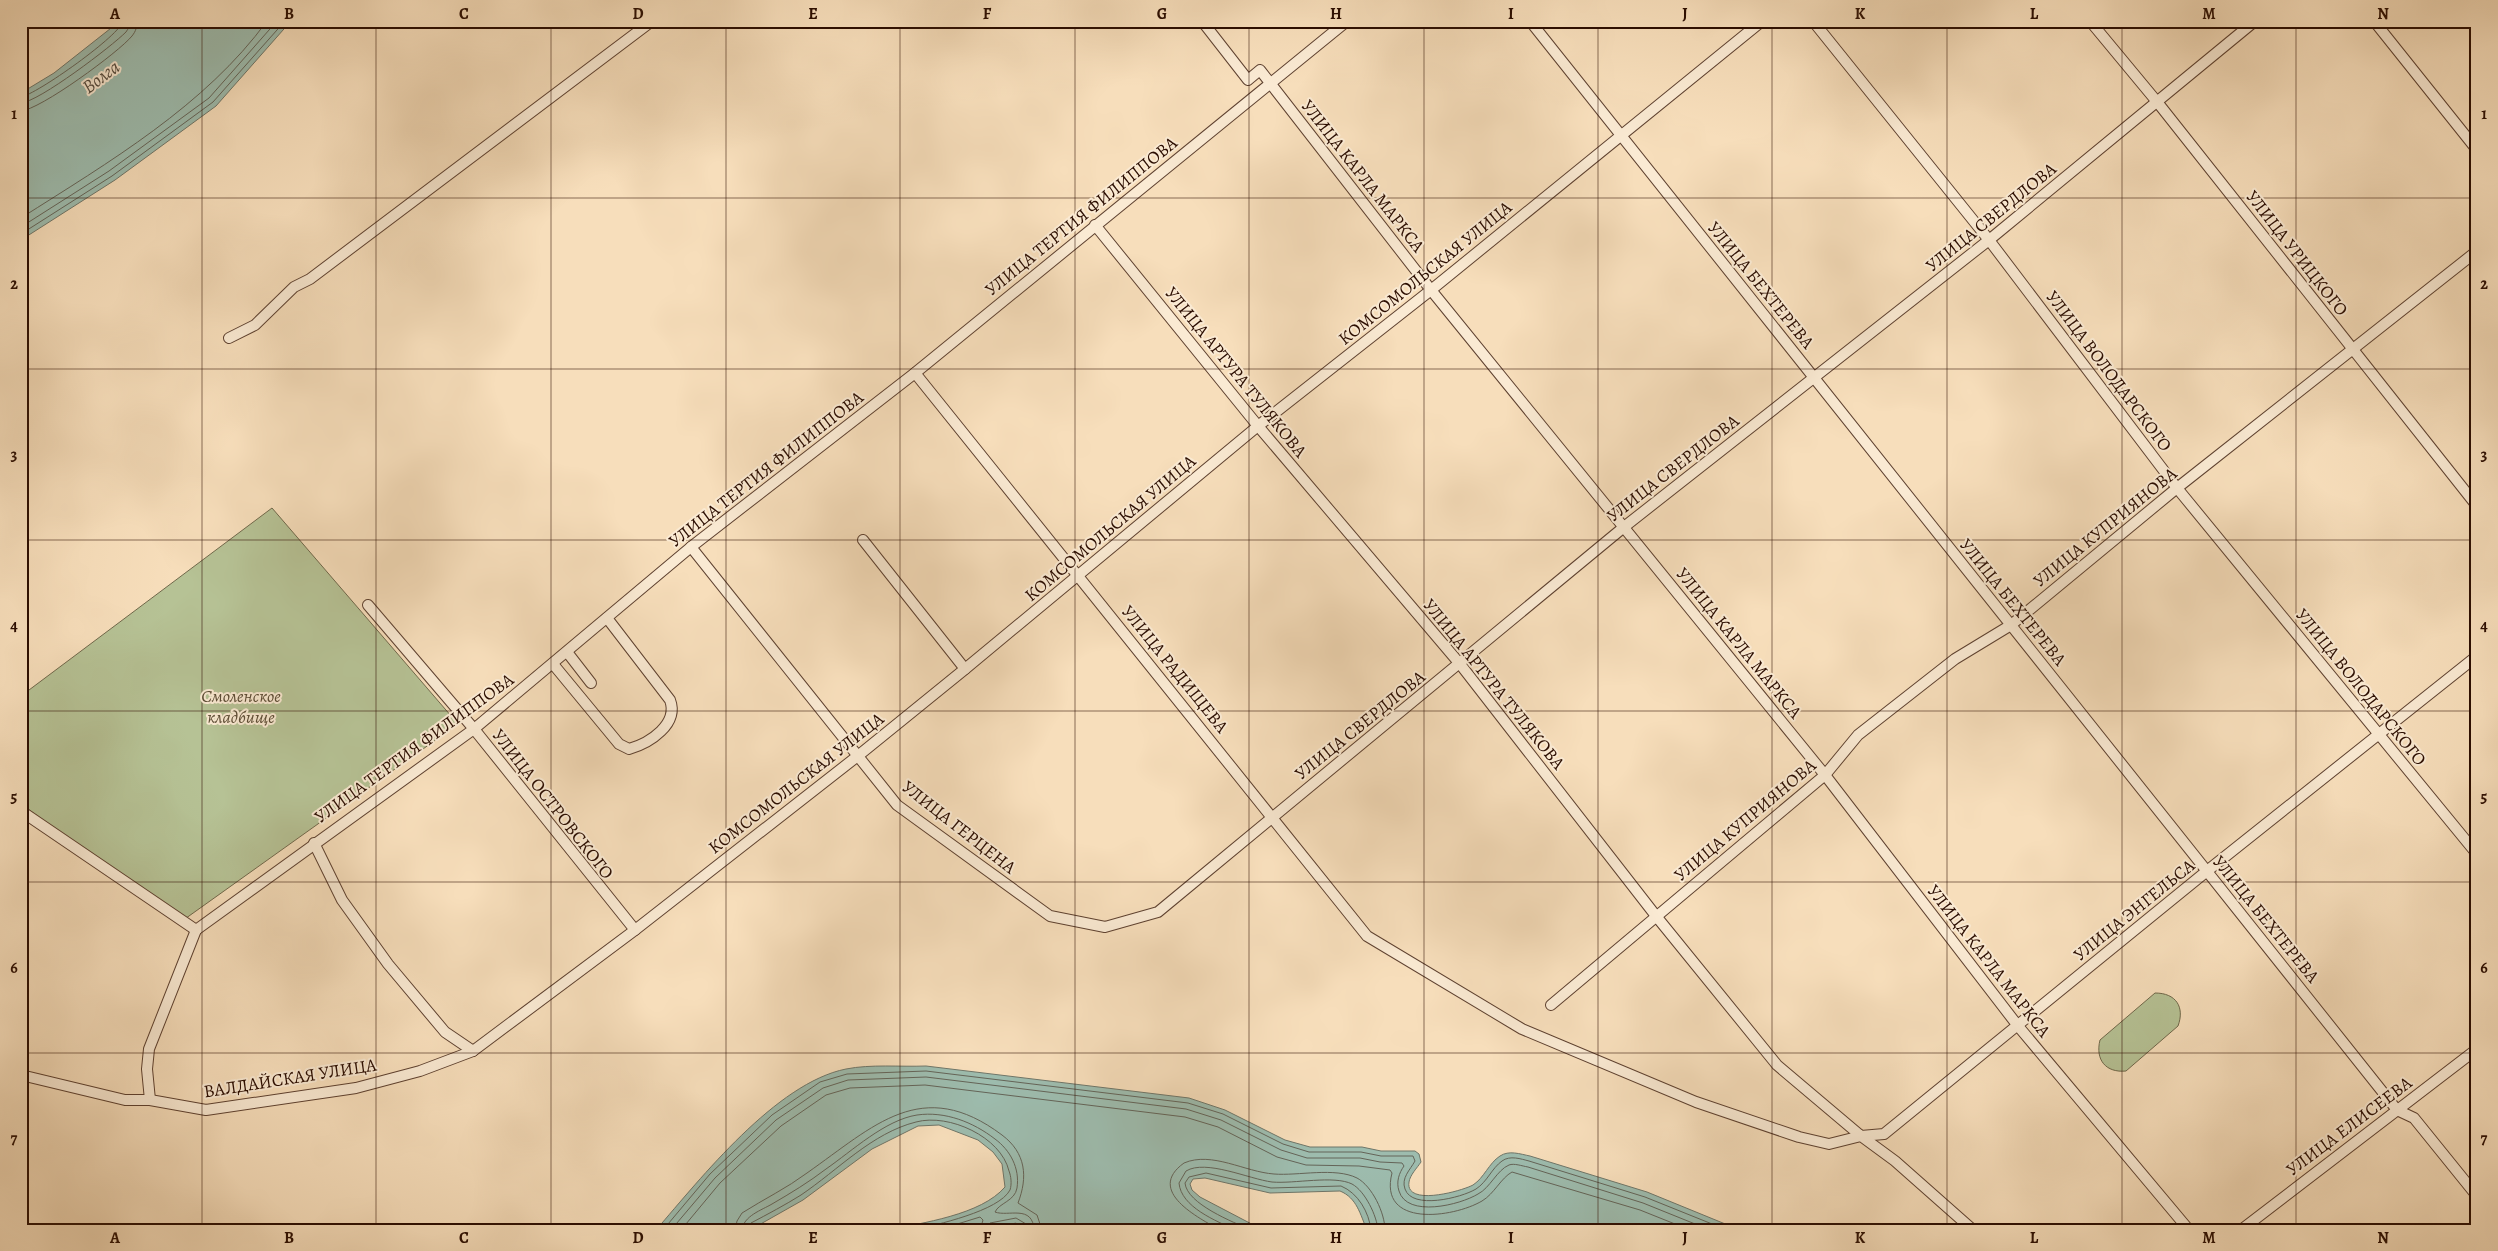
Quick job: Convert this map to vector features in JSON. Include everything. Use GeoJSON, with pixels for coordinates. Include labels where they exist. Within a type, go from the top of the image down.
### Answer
{"type":"FeatureCollection","features":[{"type":"Feature","properties":{"kind":"street"},"geometry":{"type":"LineString","coordinates":[[229,338],[255,325],[294,287],[310,278],[652,21]]}},
{"type":"Feature","properties":{"kind":"street"},"geometry":{"type":"LineString","coordinates":[[1202,21],[1248,80],[1260,70],[1266,79]]}},
{"type":"Feature","properties":{"kind":"street","name":"УЛИЦА ТЕРТИЯ ФИЛИППОВА"},"geometry":{"type":"LineString","coordinates":[[196,930],[474,729],[691,547],[915,373],[1095,225],[1266,79],[1347,21]]}},
{"type":"Feature","properties":{"kind":"street","name":"УЛИЦА БЕХТЕРЕВА"},"geometry":{"type":"LineString","coordinates":[[1530,21],[2397,1110],[2414,1118],[2477,1196]]}},
{"type":"Feature","properties":{"kind":"street","name":"КОМСОМОЛЬСКАЯ УЛИЦА"},"geometry":{"type":"LineString","coordinates":[[473,1050],[635,930],[859,755],[1258,426],[1431,290],[1762,21]]}},
{"type":"Feature","properties":{"kind":"street","name":"УЛИЦА ВОЛОДАРСКОГО"},"geometry":{"type":"LineString","coordinates":[[1813,21],[1989,240],[2177,488],[2477,854]]}},
{"type":"Feature","properties":{"kind":"street","name":"УЛИЦА УРИЦКОГО"},"geometry":{"type":"LineString","coordinates":[[2090,21],[2158,103],[2477,506]]}},
{"type":"Feature","properties":{"kind":"street","name":"УЛИЦА СВЕРДЛОВА"},"geometry":{"type":"LineString","coordinates":[[1106,927],[1158,912],[1624,527],[1989,240],[2158,103],[2255,21]]}},
{"type":"Feature","properties":{"kind":"street"},"geometry":{"type":"LineString","coordinates":[[2374,21],[2477,150]]}},
{"type":"Feature","properties":{"kind":"street","name":"УЛИЦА КАРЛА МАРКСА"},"geometry":{"type":"LineString","coordinates":[[1266,79],[1431,290],[1825,776],[2018,1026],[2189,1230]]}},
{"type":"Feature","properties":{"kind":"street","name":"УЛИЦА АРТУРА ТУЛЯКОВА"},"geometry":{"type":"LineString","coordinates":[[1095,225],[1258,426],[1460,664],[1656,916],[1776,1065],[1861,1136],[1895,1161],[1973,1230]]}},
{"type":"Feature","properties":{"kind":"street","name":"УЛИЦА КУПРИЯНОВА"},"geometry":{"type":"LineString","coordinates":[[1551,1005],[1825,776],[1858,735],[1955,659],[2011,625],[2177,488],[2477,251]]}},
{"type":"Feature","properties":{"kind":"street","name":"УЛИЦА РАДИЩЕВА"},"geometry":{"type":"LineString","coordinates":[[915,373],[1273,816],[1367,936],[1424,968],[1522,1029],[1696,1102],[1799,1138],[1829,1144],[1861,1136]]}},
{"type":"Feature","properties":{"kind":"street"},"geometry":{"type":"LineString","coordinates":[[863,540],[965,669]]}},
{"type":"Feature","properties":{"kind":"street","name":"УЛИЦА ГЕРЦЕНА"},"geometry":{"type":"LineString","coordinates":[[691,547],[859,755],[897,805],[1050,916],[1106,927]]}},
{"type":"Feature","properties":{"kind":"street","name":"УЛИЦА ОСТРОВСКОГО"},"geometry":{"type":"LineString","coordinates":[[368,605],[474,729],[619,914],[635,930]]}},
{"type":"Feature","properties":{"kind":"street"},"geometry":{"type":"LineString","coordinates":[[553,664],[619,744],[629,749],[637,746],[670,722],[674,709],[670,700],[607,618]]}},
{"type":"Feature","properties":{"kind":"street"},"geometry":{"type":"LineString","coordinates":[[567,652],[591,683]]}},
{"type":"Feature","properties":{"kind":"street","name":"УЛИЦА ЭНГЕЛЬСА"},"geometry":{"type":"LineString","coordinates":[[1861,1136],[1884,1134],[2207,871],[2379,736],[2477,656]]}},
{"type":"Feature","properties":{"kind":"street"},"geometry":{"type":"LineString","coordinates":[[21,810],[196,930],[149,1050],[147,1068],[150,1100]]}},
{"type":"Feature","properties":{"kind":"street"},"geometry":{"type":"LineString","coordinates":[[314,843],[342,900],[388,964],[445,1032],[473,1050]]}},
{"type":"Feature","properties":{"kind":"street","name":"УЛИЦА ЕЛИСЕЕВА"},"geometry":{"type":"LineString","coordinates":[[2241,1230],[2477,1049]]}},
{"type":"Feature","properties":{"kind":"street","name":"ВАЛДАЙСКАЯ УЛИЦА"},"geometry":{"type":"LineString","coordinates":[[21,1075],[125,1100],[150,1100],[206,1110],[356,1088],[420,1071],[473,1050]]}},
{"type":"Feature","properties":{"kind":"green space","name":"Смоленское кладбище"},"geometry":{"type":"Polygon","coordinates":[[[272,508],[458,724],[182,921],[21,804],[21,696],[272,508]]]}},
{"type":"Feature","properties":{"kind":"green space"},"geometry":{"type":"Polygon","coordinates":[[[2155,993],[2168,995],[2177,1002],[2180,1013],[2178,1026],[2126,1071],[2113,1070],[2104,1064],[2101,1059],[2099,1054],[2100,1040],[2155,993]]]}},
{"type":"Feature","properties":{"kind":"water","name":"Волга"},"geometry":{"type":"Polygon","coordinates":[[[120,21],[291,21],[216,106],[115,180],[21,240],[21,93],[54,73],[120,21]]]}},
{"type":"Feature","properties":{"kind":"water"},"geometry":{"type":"Polygon","coordinates":[[[875,1066],[926,1066],[1189,1098],[1225,1110],[1285,1140],[1310,1147],[1362,1147],[1381,1151],[1415,1151],[1419,1154],[1421,1162],[1410,1179],[1410,1190],[1425,1196],[1467,1188],[1477,1182],[1493,1162],[1503,1154],[1522,1154],[1647,1192],[1740,1230],[1367,1230],[1354,1202],[1340,1191],[1270,1193],[1205,1178],[1193,1179],[1190,1184],[1192,1190],[1200,1197],[1263,1230],[1024,1230],[1016,1223],[984,1230],[887,1230],[933,1221],[966,1211],[994,1197],[1005,1187],[1002,1164],[993,1152],[978,1140],[939,1125],[918,1126],[872,1149],[803,1200],[750,1230],[656,1230],[717,1160],[742,1135],[767,1112],[793,1093],[820,1078],[846,1069],[875,1066]]]}}]}
